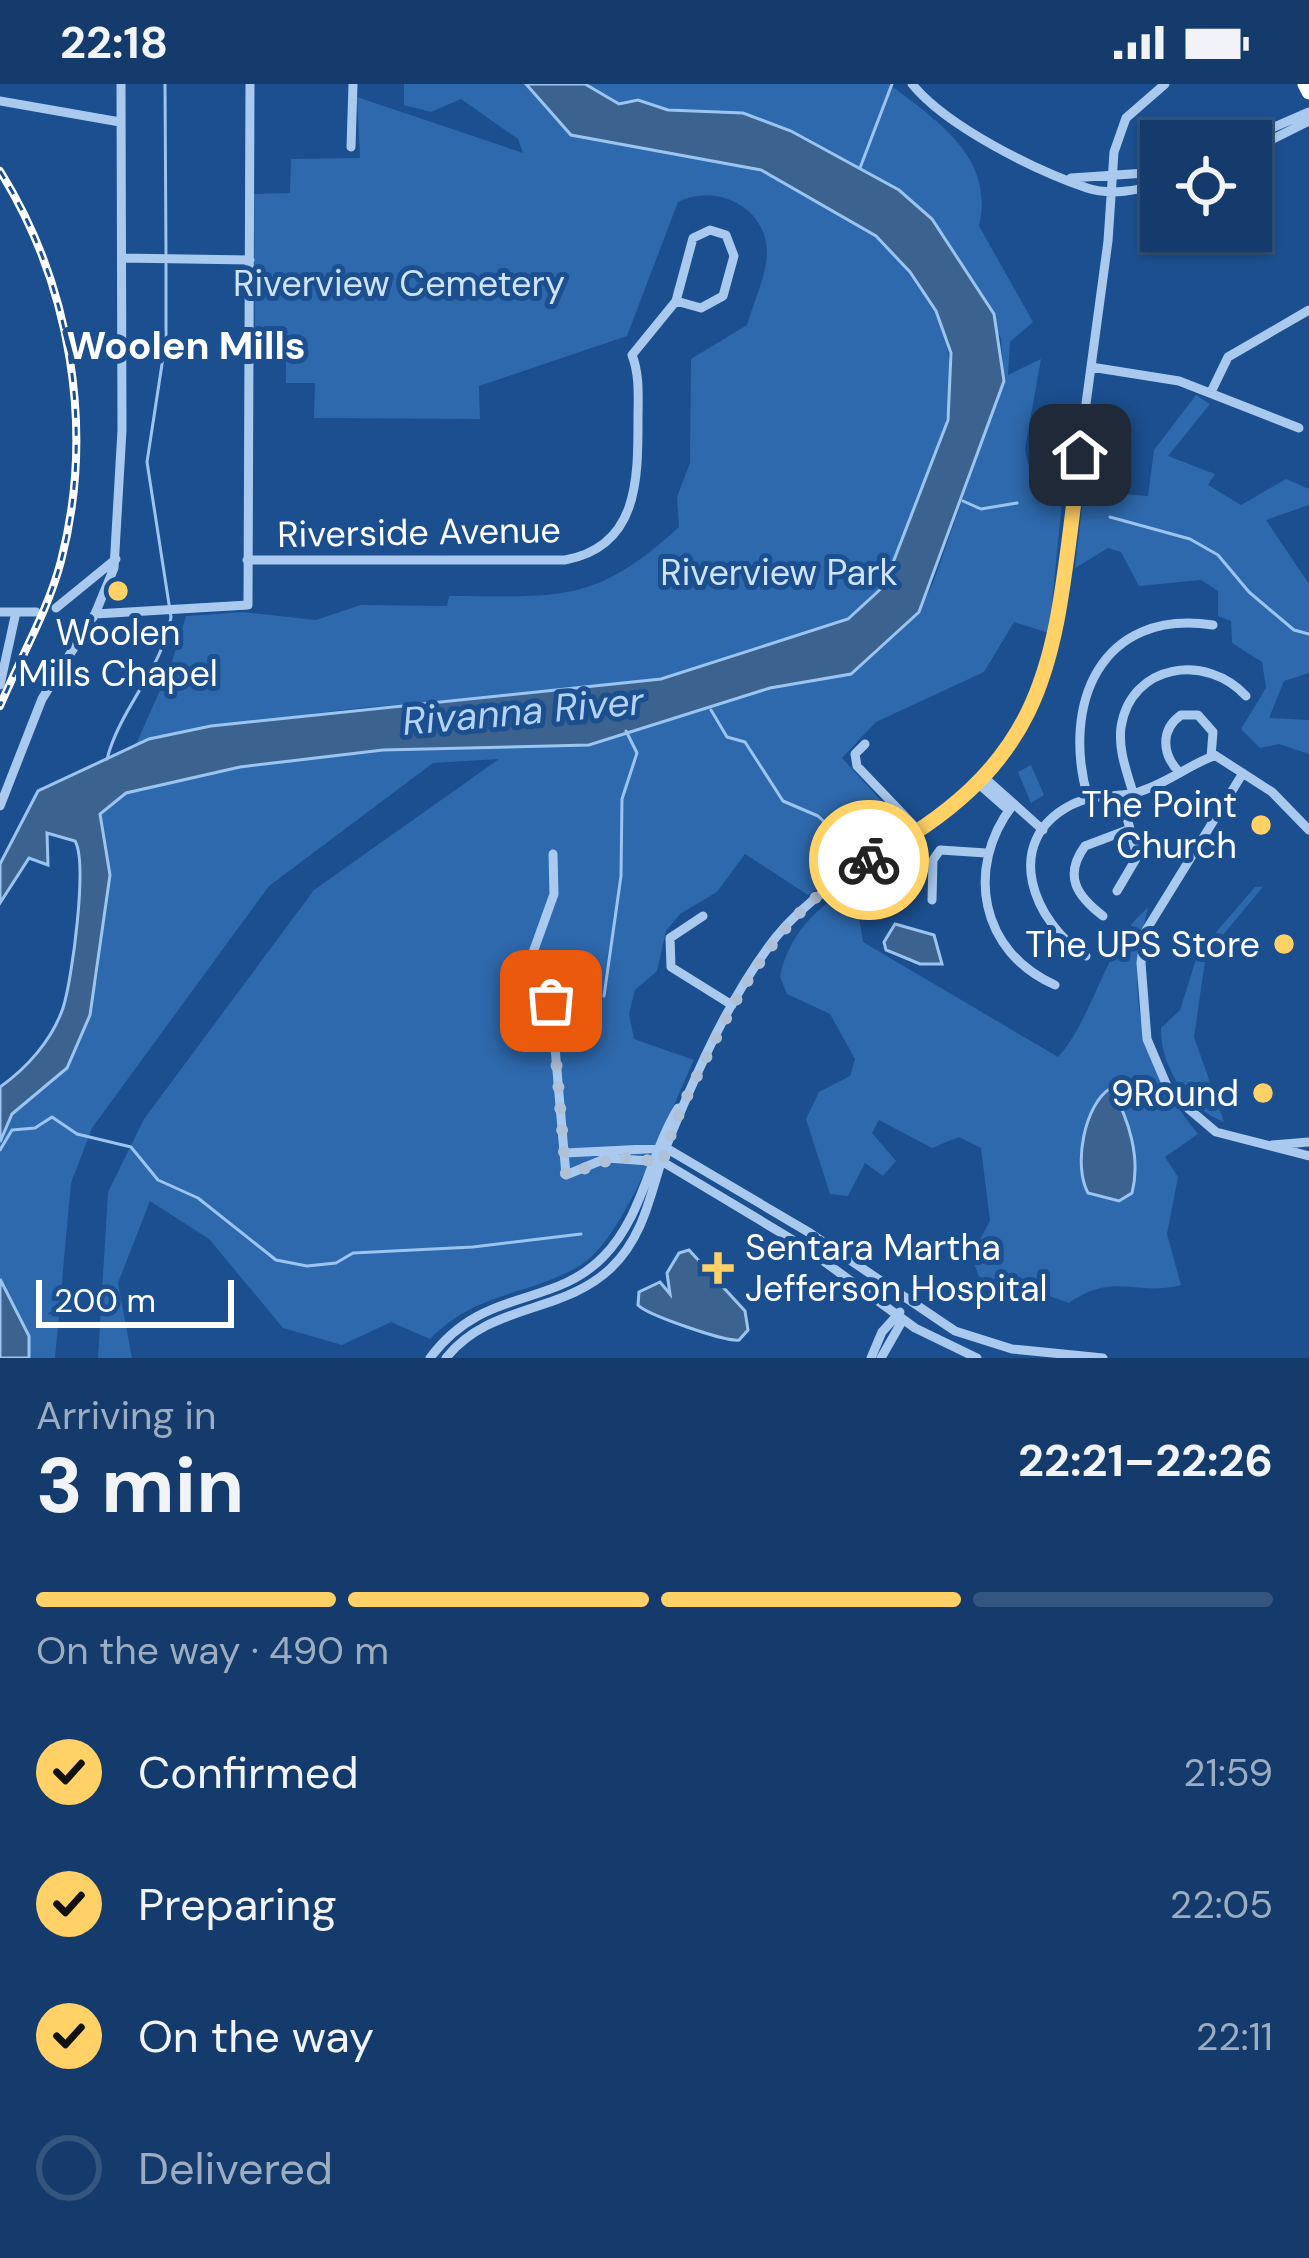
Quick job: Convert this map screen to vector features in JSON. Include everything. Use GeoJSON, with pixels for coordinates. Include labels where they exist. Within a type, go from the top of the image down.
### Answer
{"type":"FeatureCollection","features":[{"type":"Feature","properties":{"kind":"street"},"geometry":{"type":"LineString","coordinates":[[0,806],[42,699],[95,614],[116,559],[122,494],[121,84]]}},
{"type":"Feature","properties":{"kind":"street"},"geometry":{"type":"LineString","coordinates":[[95,614],[248,605],[250,84]]}},
{"type":"Feature","properties":{"kind":"street"},"geometry":{"type":"LineString","coordinates":[[351,147],[352,84]]}},
{"type":"Feature","properties":{"kind":"street"},"geometry":{"type":"LineString","coordinates":[[912,84],[934,106],[1010,152],[1111,192],[1140,187]]}},
{"type":"Feature","properties":{"kind":"street"},"geometry":{"type":"LineString","coordinates":[[446,1358],[488,1322],[565,1296],[610,1268],[643,1222],[662,1147],[732,1005],[762,956],[806,904],[835,880],[920,832],[983,782],[1029,712],[1050,655],[1112,178],[1126,118],[1165,84]]}},
{"type":"Feature","properties":{"kind":"street"},"geometry":{"type":"LineString","coordinates":[[0,101],[120,122]]}},
{"type":"Feature","properties":{"kind":"street"},"geometry":{"type":"LineString","coordinates":[[1272,130],[1309,117]]}},
{"type":"Feature","properties":{"kind":"street"},"geometry":{"type":"LineString","coordinates":[[1272,138],[1309,117]]}},
{"type":"Feature","properties":{"kind":"street"},"geometry":{"type":"LineString","coordinates":[[1070,178],[1140,175]]}},
{"type":"Feature","properties":{"kind":"street"},"geometry":{"type":"LineString","coordinates":[[710,230],[726,235],[734,256],[723,296],[701,308],[676,301],[693,238],[710,230]]}},
{"type":"Feature","properties":{"kind":"street"},"geometry":{"type":"LineString","coordinates":[[122,258],[250,260]]}},
{"type":"Feature","properties":{"kind":"street","name":"Riverside Avenue"},"geometry":{"type":"LineString","coordinates":[[247,560],[565,560],[596,550],[623,524],[636,492],[638,405],[632,356],[676,301]]}},
{"type":"Feature","properties":{"kind":"street"},"geometry":{"type":"LineString","coordinates":[[1210,392],[1228,357],[1309,310]]}},
{"type":"Feature","properties":{"kind":"street"},"geometry":{"type":"LineString","coordinates":[[1091,367],[1169,379],[1299,428]]}},
{"type":"Feature","properties":{"kind":"street"},"geometry":{"type":"LineString","coordinates":[[56,608],[116,559]]}},
{"type":"Feature","properties":{"kind":"street"},"geometry":{"type":"LineString","coordinates":[[0,612],[36,612]]}},
{"type":"Feature","properties":{"kind":"street"},"geometry":{"type":"LineString","coordinates":[[0,685],[16,612]]}},
{"type":"Feature","properties":{"kind":"street"},"geometry":{"type":"LineString","coordinates":[[1088,798],[1076,729],[1081,704],[1099,668],[1145,632],[1184,623],[1213,625]]}},
{"type":"Feature","properties":{"kind":"street"},"geometry":{"type":"LineString","coordinates":[[1117,891],[1137,857],[1120,731],[1127,707],[1147,682],[1173,670],[1196,668],[1225,677],[1246,696]]}},
{"type":"Feature","properties":{"kind":"street"},"geometry":{"type":"LineString","coordinates":[[1179,772],[1165,742],[1170,724],[1180,715],[1207,720],[1214,732],[1214,754]]}},
{"type":"Feature","properties":{"kind":"street"},"geometry":{"type":"LineString","coordinates":[[865,744],[855,754],[856,766],[920,832]]}},
{"type":"Feature","properties":{"kind":"street"},"geometry":{"type":"LineString","coordinates":[[1086,956],[1055,932],[1035,903],[1030,868],[1043,830],[1067,807],[1088,798],[1127,794],[1214,754]]}},
{"type":"Feature","properties":{"kind":"street"},"geometry":{"type":"LineString","coordinates":[[1214,754],[1272,792],[1309,830]]}},
{"type":"Feature","properties":{"kind":"street"},"geometry":{"type":"LineString","coordinates":[[1243,773],[1148,925],[1141,956],[1145,1014],[1155,1064],[1180,1106],[1216,1132],[1272,1145],[1309,1142]]}},
{"type":"Feature","properties":{"kind":"street"},"geometry":{"type":"LineString","coordinates":[[983,782],[1043,830]]}},
{"type":"Feature","properties":{"kind":"street"},"geometry":{"type":"LineString","coordinates":[[1012,806],[986,853],[984,892],[994,928],[1022,964],[1055,985]]}},
{"type":"Feature","properties":{"kind":"street"},"geometry":{"type":"LineString","coordinates":[[1103,916],[1076,892],[1076,858],[1103,836],[1130,829]]}},
{"type":"Feature","properties":{"kind":"street"},"geometry":{"type":"LineString","coordinates":[[932,900],[933,860],[940,850],[986,853]]}},
{"type":"Feature","properties":{"kind":"street"},"geometry":{"type":"LineString","coordinates":[[553,854],[554,894],[531,958],[551,1001],[566,1175],[607,1158],[658,1160],[803,1246],[935,1339],[977,1358]]}},
{"type":"Feature","properties":{"kind":"street"},"geometry":{"type":"LineString","coordinates":[[703,916],[670,938],[671,967],[732,1005]]}},
{"type":"Feature","properties":{"kind":"street"},"geometry":{"type":"LineString","coordinates":[[1272,1145],[1284,1153],[1309,1156]]}},
{"type":"Feature","properties":{"kind":"street"},"geometry":{"type":"LineString","coordinates":[[566,1154],[662,1147],[809,1233],[955,1331],[990,1344],[1103,1358]]}},
{"type":"Feature","properties":{"kind":"street"},"geometry":{"type":"LineString","coordinates":[[430,1358],[452,1332],[482,1310],[562,1285],[602,1259],[631,1218],[658,1160]]}},
{"type":"Feature","properties":{"kind":"street"},"geometry":{"type":"LineString","coordinates":[[871,1358],[881,1332],[906,1302]]}},
{"type":"Feature","properties":{"kind":"street"},"geometry":{"type":"LineString","coordinates":[[881,1358],[901,1323],[899,1314]]}},
{"type":"Feature","properties":{"kind":"green space"},"geometry":{"type":"Polygon","coordinates":[[[404,84],[526,84],[564,123],[583,134],[717,159],[768,175],[841,210],[881,241],[922,288],[945,338],[950,364],[945,421],[904,544],[882,586],[849,618],[673,676],[580,691],[342,710],[136,744],[170,668],[186,616],[243,612],[316,620],[361,605],[447,606],[449,596],[573,591],[623,571],[679,527],[677,497],[690,463],[691,359],[747,325],[766,261],[758,222],[722,197],[707,195],[678,202],[627,336],[479,386],[480,419],[314,418],[315,383],[286,383],[286,351],[255,349],[254,194],[290,193],[291,159],[360,158],[357,97],[523,153],[518,139],[461,99],[431,112],[404,105],[404,84]]]}},
{"type":"Feature","properties":{"kind":"green space"},"geometry":{"type":"Polygon","coordinates":[[[585,84],[889,84],[959,144],[979,180],[979,226],[1033,322],[1010,342],[1008,375],[1041,359],[1025,449],[1028,464],[1062,503],[1049,633],[1014,622],[984,672],[876,722],[842,758],[910,832],[808,895],[745,854],[717,892],[680,914],[666,931],[657,971],[635,990],[629,1014],[634,1039],[694,1060],[629,1204],[596,1253],[578,1267],[483,1303],[430,1339],[391,1322],[342,1345],[283,1328],[209,1239],[150,1201],[118,1283],[132,1358],[98,1358],[108,1192],[144,1119],[314,890],[499,759],[433,763],[269,886],[92,1128],[71,1183],[55,1358],[29,1358],[28,1336],[0,1279],[0,1142],[11,1114],[67,1068],[97,980],[110,875],[100,814],[126,793],[240,767],[383,750],[589,745],[770,688],[851,674],[919,612],[933,583],[1004,381],[1001,338],[932,219],[791,131],[743,113],[668,110],[638,100],[619,104],[585,84]]]}},
{"type":"Feature","properties":{"kind":"green space"},"geometry":{"type":"Polygon","coordinates":[[[1196,395],[1210,404],[1168,456],[1215,474],[1208,485],[1241,505],[1286,479],[1309,489],[1309,505],[1266,520],[1309,584],[1309,673],[1284,681],[1269,718],[1309,720],[1309,754],[1279,744],[1260,748],[1241,729],[1266,688],[1262,662],[1232,643],[1231,621],[1218,616],[1218,591],[1201,580],[1139,586],[1121,552],[1108,548],[1075,568],[1084,491],[1148,496],[1154,450],[1196,395]]]}},
{"type":"Feature","properties":{"kind":"green space"},"geometry":{"type":"Polygon","coordinates":[[[1031,765],[1044,795],[1031,803],[1018,772],[1031,765]]]}},
{"type":"Feature","properties":{"kind":"green space"},"geometry":{"type":"Polygon","coordinates":[[[854,886],[863,942],[1058,1057],[1082,1021],[1123,938],[1148,908],[1138,971],[1143,1028],[1163,1081],[1198,1134],[1165,1157],[1178,1177],[1167,1234],[1181,1285],[1099,1288],[1069,1303],[1002,1279],[980,1279],[971,1256],[990,1221],[981,1148],[959,1137],[932,1148],[879,1120],[872,1133],[896,1161],[883,1176],[865,1163],[848,1196],[830,1194],[806,1119],[819,1092],[850,1076],[855,1059],[830,1014],[787,994],[780,977],[797,935],[854,886]],[[1113,1090],[1092,1127],[1082,1166],[1088,1193],[1119,1201],[1134,1161],[1130,1133],[1113,1090]]]}},
{"type":"Feature","properties":{"kind":"green space"},"geometry":{"type":"Polygon","coordinates":[[[1255,887],[1263,887],[1206,955],[1194,1037],[1224,1122],[1199,1107],[1179,1085],[1166,1057],[1161,1028],[1180,1010],[1198,953],[1255,887]]]}},
{"type":"Feature","properties":{"kind":"water","name":"Rivanna River"},"geometry":{"type":"Polygon","coordinates":[[[526,84],[585,84],[619,104],[638,100],[668,110],[743,113],[791,131],[899,190],[932,219],[994,314],[1004,381],[919,612],[851,674],[770,688],[589,745],[383,750],[240,767],[126,793],[100,814],[110,875],[90,1015],[67,1068],[12,1114],[0,1142],[0,1087],[38,1052],[58,1020],[67,994],[77,922],[80,872],[75,841],[47,833],[48,865],[29,858],[0,903],[0,864],[38,791],[149,739],[211,726],[661,679],[848,619],[884,586],[948,420],[951,353],[936,311],[910,272],[876,236],[761,170],[571,135],[526,84]]]}},
{"type":"Feature","properties":{"kind":"water"},"geometry":{"type":"Polygon","coordinates":[[[895,924],[934,935],[942,964],[920,964],[886,950],[884,942],[895,924]]]}},
{"type":"Feature","properties":{"kind":"water"},"geometry":{"type":"Polygon","coordinates":[[[1111,1088],[1128,1126],[1135,1166],[1132,1193],[1119,1201],[1088,1193],[1081,1167],[1088,1121],[1111,1088]]]}},
{"type":"Feature","properties":{"kind":"water"},"geometry":{"type":"Polygon","coordinates":[[[689,1250],[745,1311],[748,1330],[739,1340],[687,1327],[638,1305],[639,1292],[660,1282],[670,1294],[667,1273],[679,1253],[689,1250]]]}},
{"type":"Feature","properties":{"kind":"water"},"geometry":{"type":"Polygon","coordinates":[[[0,1279],[29,1336],[29,1358],[0,1358],[0,1279]]]}},
{"type":"Feature","properties":{"kind":"waterway"},"geometry":{"type":"LineString","coordinates":[[165,84],[166,254]]}},
{"type":"Feature","properties":{"kind":"waterway"},"geometry":{"type":"LineString","coordinates":[[860,168],[892,84]]}},
{"type":"Feature","properties":{"kind":"waterway"},"geometry":{"type":"LineString","coordinates":[[107,759],[121,722],[159,654],[171,617],[147,462],[166,338],[166,264]]}},
{"type":"Feature","properties":{"kind":"waterway"},"geometry":{"type":"LineString","coordinates":[[963,501],[981,509],[1017,503]]}},
{"type":"Feature","properties":{"kind":"waterway"},"geometry":{"type":"LineString","coordinates":[[1110,517],[1190,539],[1218,555],[1249,592],[1294,630],[1309,634]]}},
{"type":"Feature","properties":{"kind":"waterway"},"geometry":{"type":"LineString","coordinates":[[711,710],[727,737],[745,742],[783,801],[818,816],[832,829],[880,829]]}},
{"type":"Feature","properties":{"kind":"waterway","name":"Rivanna River"},"geometry":{"type":"LineString","coordinates":[[604,996],[621,876],[622,799],[637,753],[626,731]]}},
{"type":"Feature","properties":{"kind":"waterway"},"geometry":{"type":"LineString","coordinates":[[0,1150],[12,1130],[35,1128],[52,1117],[77,1134],[131,1147],[158,1180],[198,1198],[276,1260],[307,1266],[336,1263],[353,1253],[473,1247],[581,1234]]}},
{"type":"Feature","properties":{"kind":"railway"},"geometry":{"type":"LineString","coordinates":[[0,171],[44,262],[59,310],[70,360],[76,461],[61,561],[0,706]]}},
{"type":"Feature","properties":{"kind":"way so far"},"geometry":{"type":"LineString","coordinates":[[551,1001],[566,1175],[618,1157],[644,1156],[663,1162],[694,1083],[762,956],[806,904],[869,860]]}},
{"type":"Feature","properties":{"kind":"place","name":"Woolen Mills Chapel"},"geometry":{"type":"Point","coordinates":[118,591]}},
{"type":"Feature","properties":{"kind":"place","name":"The Point Church"},"geometry":{"type":"Point","coordinates":[1261,825]}},
{"type":"Feature","properties":{"kind":"place","name":"The UPS Store"},"geometry":{"type":"Point","coordinates":[1284,944]}},
{"type":"Feature","properties":{"kind":"place","name":"9Round"},"geometry":{"type":"Point","coordinates":[1263,1093]}},
{"type":"Feature","properties":{"kind":"place","name":"Sentara Martha Jefferson Hospital"},"geometry":{"type":"Point","coordinates":[718,1268]}},
{"type":"Feature","properties":{"kind":"district","name":"Woolen Mills"},"geometry":{"type":"Point","coordinates":[186,345]}},
{"type":"Feature","properties":{"kind":"route"},"geometry":{"type":"LineString","coordinates":[[869,860],[920,832],[976,789],[1008,749],[1029,712],[1055,633],[1080,455]]}},
{"type":"Feature","properties":{"kind":"park label","name":"Riverview Cemetery"},"geometry":{"type":"Point","coordinates":[399,283]}},
{"type":"Feature","properties":{"kind":"park label","name":"Riverview Park"},"geometry":{"type":"Point","coordinates":[779,572]}}]}
